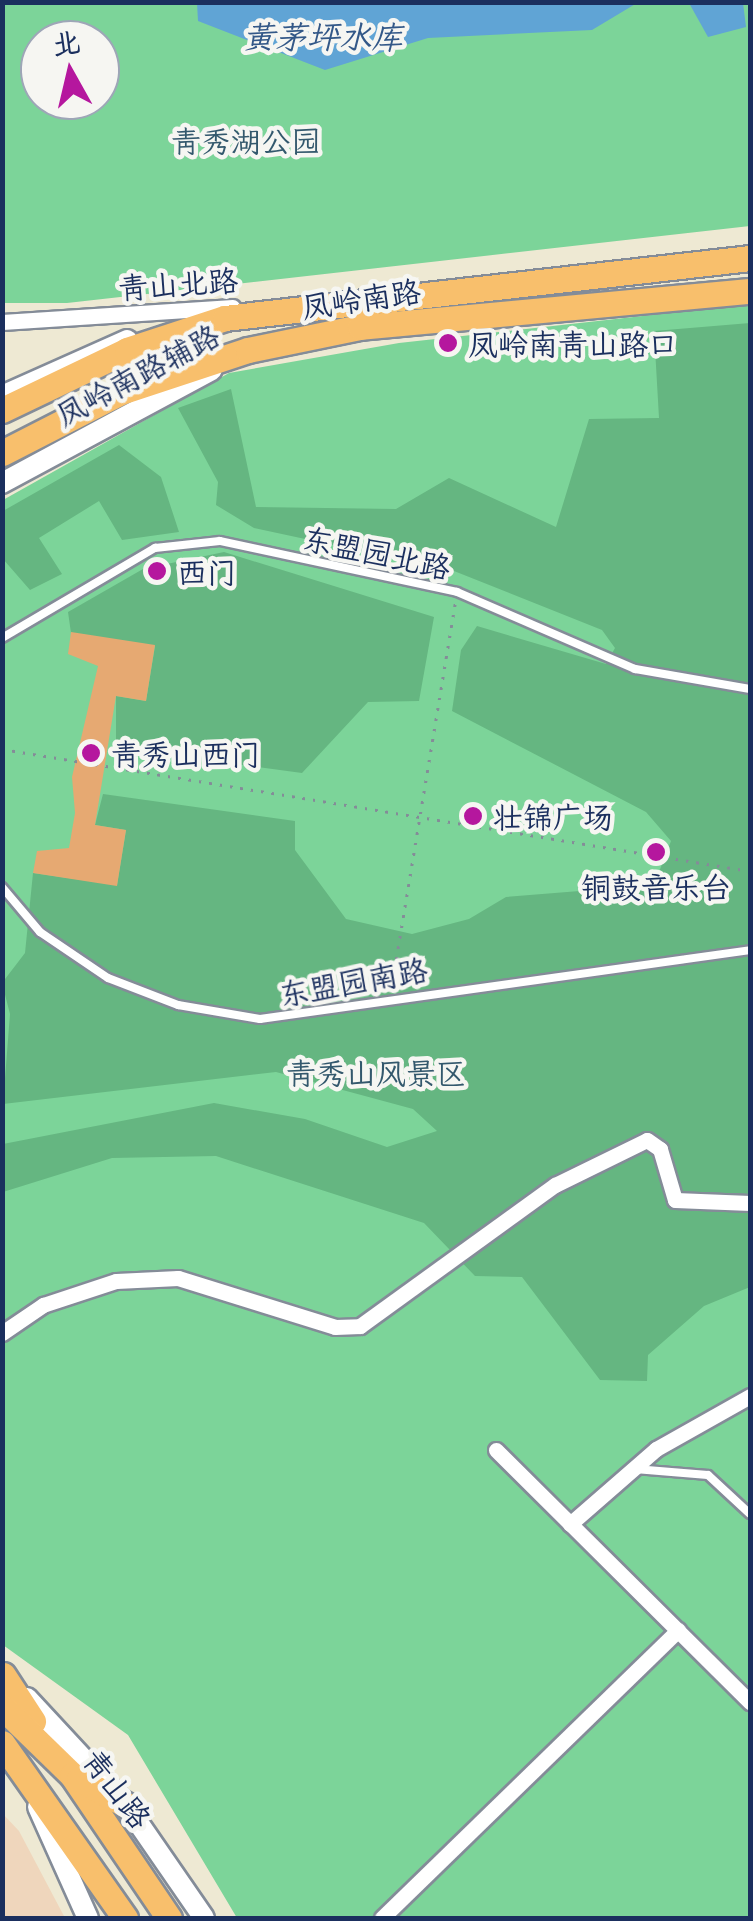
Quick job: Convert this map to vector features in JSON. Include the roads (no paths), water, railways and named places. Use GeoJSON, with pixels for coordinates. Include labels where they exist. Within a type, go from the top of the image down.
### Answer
{"type":"FeatureCollection","features":[{"type":"Feature","properties":{"kind":"main road","name":"凤岭南路"},"geometry":{"type":"LineString","coordinates":[[2,410],[128,350],[224,318],[356,297],[750,258]]}},
{"type":"Feature","properties":{"kind":"main road","name":"凤岭南路"},"geometry":{"type":"LineString","coordinates":[[2,453],[121,392],[248,350],[360,327],[750,291]]}},
{"type":"Feature","properties":{"kind":"main road","name":"凤岭南路"},"geometry":{"type":"LineString","coordinates":[[2,424],[143,356],[356,297]]}},
{"type":"Feature","properties":{"kind":"main road"},"geometry":{"type":"LineString","coordinates":[[3,1675],[72,1774],[126,1805]]}},
{"type":"Feature","properties":{"kind":"main road","name":"青山路"},"geometry":{"type":"LineString","coordinates":[[2,1706],[72,1774],[168,1918]]}},
{"type":"Feature","properties":{"kind":"main road"},"geometry":{"type":"LineString","coordinates":[[2,1743],[125,1918]]}},
{"type":"Feature","properties":{"kind":"street","name":"青山北路"},"geometry":{"type":"LineString","coordinates":[[2,322],[356,297]]}},
{"type":"Feature","properties":{"kind":"street","name":"凤岭南路辅路"},"geometry":{"type":"LineString","coordinates":[[2,396],[104,347],[230,307]]}},
{"type":"Feature","properties":{"kind":"street","name":"凤岭南路辅路"},"geometry":{"type":"LineString","coordinates":[[2,483],[248,350]]}},
{"type":"Feature","properties":{"kind":"street"},"geometry":{"type":"LineString","coordinates":[[2,1333],[43,1305],[116,1281],[178,1278],[336,1328],[360,1326],[555,1186],[647,1140],[660,1149],[675,1200],[750,1203]]}},
{"type":"Feature","properties":{"kind":"street"},"geometry":{"type":"LineString","coordinates":[[570,1524],[633,1469],[750,1396]]}},
{"type":"Feature","properties":{"kind":"street"},"geometry":{"type":"LineString","coordinates":[[496,1450],[750,1702]]}},
{"type":"Feature","properties":{"kind":"street"},"geometry":{"type":"LineString","coordinates":[[382,1918],[678,1630]]}},
{"type":"Feature","properties":{"kind":"street"},"geometry":{"type":"LineString","coordinates":[[3,1675],[126,1805],[204,1918]]}},
{"type":"Feature","properties":{"kind":"street"},"geometry":{"type":"LineString","coordinates":[[2,1758],[24,1776],[88,1918]]}},
{"type":"Feature","properties":{"kind":"lane","name":"东盟园北路"},"geometry":{"type":"LineString","coordinates":[[2,638],[155,548],[220,540],[457,592],[635,669],[750,688]]}},
{"type":"Feature","properties":{"kind":"lane","name":"东盟园南路"},"geometry":{"type":"LineString","coordinates":[[2,887],[40,932],[108,978],[178,1005],[260,1019],[390,995],[750,950]]}},
{"type":"Feature","properties":{"kind":"lane"},"geometry":{"type":"LineString","coordinates":[[633,1469],[708,1475],[750,1514]]}},
{"type":"Feature","properties":{"kind":"water","name":"黄茅坪水库"},"geometry":{"type":"Polygon","coordinates":[[[197,2],[637,3],[592,30],[428,38],[325,70],[198,21],[197,2]]]}},
{"type":"Feature","properties":{"kind":"water"},"geometry":{"type":"Polygon","coordinates":[[[689,3],[743,3],[746,27],[708,37],[689,3]]]}},
{"type":"Feature","properties":{"kind":"place","name":"凤岭南青山路口"},"geometry":{"type":"Point","coordinates":[448,343]}},
{"type":"Feature","properties":{"kind":"place","name":"西门"},"geometry":{"type":"Point","coordinates":[157,571]}},
{"type":"Feature","properties":{"kind":"place","name":"青秀山西门"},"geometry":{"type":"Point","coordinates":[91,753]}},
{"type":"Feature","properties":{"kind":"place","name":"壮锦广场"},"geometry":{"type":"Point","coordinates":[473,816]}},
{"type":"Feature","properties":{"kind":"place","name":"铜鼓音乐台"},"geometry":{"type":"Point","coordinates":[656,852]}},
{"type":"Feature","properties":{"kind":"park label","name":"青秀湖公园"},"geometry":{"type":"Point","coordinates":[246,140]}},
{"type":"Feature","properties":{"kind":"park label","name":"青秀山风景区"},"geometry":{"type":"Point","coordinates":[376,1072]}}]}
